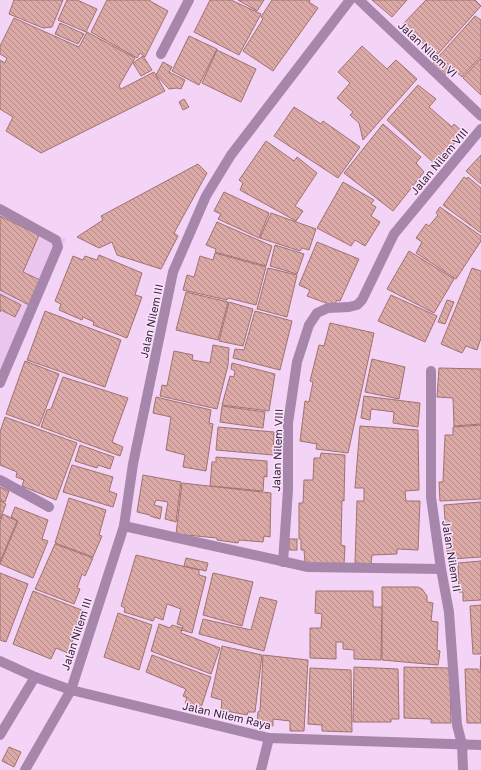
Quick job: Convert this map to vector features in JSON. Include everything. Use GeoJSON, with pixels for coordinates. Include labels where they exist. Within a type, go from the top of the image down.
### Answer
{"type":"FeatureCollection","features":[{"type":"Feature","properties":{"kind":"street"},"geometry":{"type":"LineString","coordinates":[[161,54],[189,0]]}},
{"type":"Feature","properties":{"kind":"street","name":"Jalan Nilem III"},"geometry":{"type":"LineString","coordinates":[[25,770],[71,690],[124,526],[133,464],[173,272],[206,196],[231,155],[350,0]]}},
{"type":"Feature","properties":{"kind":"street","name":"Jalan Nilem VI"},"geometry":{"type":"LineString","coordinates":[[359,0],[481,116]]}},
{"type":"Feature","properties":{"kind":"street","name":"Jalan Nilem VIII"},"geometry":{"type":"LineString","coordinates":[[283,562],[288,490],[288,423],[297,362],[309,324],[317,314],[323,310],[328,308],[357,305],[362,300],[394,234],[481,129]]}},
{"type":"Feature","properties":{"kind":"street"},"geometry":{"type":"LineString","coordinates":[[0,209],[56,240],[58,247],[0,383]]}},
{"type":"Feature","properties":{"kind":"street","name":"Jalan Nilem II"},"geometry":{"type":"LineString","coordinates":[[431,371],[431,497],[440,569],[449,612],[457,724],[462,744],[463,770]]}},
{"type":"Feature","properties":{"kind":"street"},"geometry":{"type":"LineString","coordinates":[[0,480],[49,507]]}},
{"type":"Feature","properties":{"kind":"street"},"geometry":{"type":"LineString","coordinates":[[124,526],[308,567],[440,569]]}},
{"type":"Feature","properties":{"kind":"street","name":"Jalan Nilem Raya"},"geometry":{"type":"LineString","coordinates":[[0,661],[35,677],[71,690],[269,738],[481,745]]}},
{"type":"Feature","properties":{"kind":"street"},"geometry":{"type":"LineString","coordinates":[[0,736],[35,677]]}},
{"type":"Feature","properties":{"kind":"street"},"geometry":{"type":"LineString","coordinates":[[261,770],[269,738]]}},
{"type":"Feature","properties":{"kind":"shaded area"},"geometry":{"type":"Polygon","coordinates":[[[0,208],[66,239],[0,377],[0,208]]]}},
{"type":"Feature","properties":{"kind":"building"},"geometry":{"type":"Polygon","coordinates":[[[14,0],[63,0],[52,27],[43,28],[9,14],[14,0]]]}},
{"type":"Feature","properties":{"kind":"building"},"geometry":{"type":"Polygon","coordinates":[[[67,0],[77,0],[97,9],[86,32],[58,20],[67,0]]]}},
{"type":"Feature","properties":{"kind":"building"},"geometry":{"type":"Polygon","coordinates":[[[107,0],[150,0],[168,11],[145,57],[140,53],[137,58],[91,32],[107,0]]]}},
{"type":"Feature","properties":{"kind":"building"},"geometry":{"type":"Polygon","coordinates":[[[210,0],[231,0],[261,14],[239,55],[194,32],[210,0]]]}},
{"type":"Feature","properties":{"kind":"building"},"geometry":{"type":"Polygon","coordinates":[[[238,0],[264,0],[257,11],[238,0]]]}},
{"type":"Feature","properties":{"kind":"building"},"geometry":{"type":"Polygon","coordinates":[[[272,0],[310,0],[309,2],[318,8],[273,71],[243,51],[263,19],[261,17],[272,0]]]}},
{"type":"Feature","properties":{"kind":"building"},"geometry":{"type":"Polygon","coordinates":[[[372,0],[407,0],[392,17],[372,0]]]}},
{"type":"Feature","properties":{"kind":"building"},"geometry":{"type":"Polygon","coordinates":[[[426,0],[475,0],[481,6],[436,56],[403,24],[426,0]]]}},
{"type":"Feature","properties":{"kind":"building"},"geometry":{"type":"Polygon","coordinates":[[[475,16],[481,20],[481,56],[462,77],[451,67],[445,75],[432,64],[475,16]]]}},
{"type":"Feature","properties":{"kind":"building"},"geometry":{"type":"Polygon","coordinates":[[[14,18],[79,47],[87,32],[135,58],[119,86],[121,89],[154,72],[165,91],[41,153],[6,131],[13,117],[0,109],[0,60],[5,63],[7,58],[0,54],[0,46],[14,18]]]}},
{"type":"Feature","properties":{"kind":"building"},"geometry":{"type":"Polygon","coordinates":[[[60,23],[84,34],[78,44],[55,34],[60,23]]]}},
{"type":"Feature","properties":{"kind":"building"},"geometry":{"type":"Polygon","coordinates":[[[189,36],[217,49],[199,85],[172,71],[189,36]]]}},
{"type":"Feature","properties":{"kind":"building"},"geometry":{"type":"Polygon","coordinates":[[[362,46],[387,69],[396,60],[417,79],[363,140],[359,123],[350,115],[353,112],[337,98],[350,83],[338,72],[362,46]]]}},
{"type":"Feature","properties":{"kind":"building"},"geometry":{"type":"Polygon","coordinates":[[[217,50],[256,69],[241,102],[202,83],[217,50]]]}},
{"type":"Feature","properties":{"kind":"building"},"geometry":{"type":"Polygon","coordinates":[[[143,56],[152,70],[141,76],[133,63],[143,56]]]}},
{"type":"Feature","properties":{"kind":"building"},"geometry":{"type":"Polygon","coordinates":[[[481,58],[481,95],[463,78],[481,58]]]}},
{"type":"Feature","properties":{"kind":"building"},"geometry":{"type":"Polygon","coordinates":[[[163,62],[172,67],[169,72],[185,80],[181,89],[169,89],[156,75],[163,62]]]}},
{"type":"Feature","properties":{"kind":"building"},"geometry":{"type":"Polygon","coordinates":[[[418,85],[436,99],[429,107],[452,127],[454,124],[464,133],[435,164],[387,120],[418,85]]]}},
{"type":"Feature","properties":{"kind":"building"},"geometry":{"type":"Polygon","coordinates":[[[184,99],[189,107],[183,110],[179,102],[184,99]]]}},
{"type":"Feature","properties":{"kind":"building"},"geometry":{"type":"Polygon","coordinates":[[[294,107],[321,124],[323,121],[360,147],[338,178],[274,136],[294,107]]]}},
{"type":"Feature","properties":{"kind":"building"},"geometry":{"type":"Polygon","coordinates":[[[383,124],[421,157],[416,163],[424,172],[393,211],[344,173],[383,124]]]}},
{"type":"Feature","properties":{"kind":"building"},"geometry":{"type":"Polygon","coordinates":[[[266,141],[294,161],[297,157],[317,173],[295,206],[303,211],[296,221],[240,190],[243,183],[239,180],[266,141]]]}},
{"type":"Feature","properties":{"kind":"building"},"geometry":{"type":"Polygon","coordinates":[[[481,155],[481,184],[466,171],[481,155]]]}},
{"type":"Feature","properties":{"kind":"building"},"geometry":{"type":"Polygon","coordinates":[[[198,164],[207,173],[174,233],[178,236],[161,269],[117,255],[112,242],[99,248],[77,237],[103,220],[101,216],[198,164]]]}},
{"type":"Feature","properties":{"kind":"building"},"geometry":{"type":"Polygon","coordinates":[[[464,177],[467,179],[468,177],[481,188],[481,233],[443,205],[464,177]]]}},
{"type":"Feature","properties":{"kind":"building"},"geometry":{"type":"Polygon","coordinates":[[[343,182],[374,200],[371,204],[376,207],[371,216],[380,222],[365,246],[355,240],[351,246],[317,228],[343,182]]]}},
{"type":"Feature","properties":{"kind":"building"},"geometry":{"type":"Polygon","coordinates":[[[224,192],[269,213],[259,238],[218,219],[221,214],[214,211],[224,192]]]}},
{"type":"Feature","properties":{"kind":"building"},"geometry":{"type":"Polygon","coordinates":[[[440,207],[481,236],[481,241],[456,279],[416,253],[422,242],[416,238],[426,224],[429,226],[438,215],[436,213],[440,207]]]}},
{"type":"Feature","properties":{"kind":"building"},"geometry":{"type":"Polygon","coordinates":[[[271,213],[316,229],[309,250],[302,248],[300,251],[260,238],[271,213]]]}},
{"type":"Feature","properties":{"kind":"building"},"geometry":{"type":"Polygon","coordinates":[[[0,216],[39,235],[23,272],[40,280],[29,305],[0,290],[0,216]]]}},
{"type":"Feature","properties":{"kind":"building"},"geometry":{"type":"Polygon","coordinates":[[[217,222],[272,246],[266,266],[215,252],[216,249],[206,245],[217,222]]]}},
{"type":"Feature","properties":{"kind":"building"},"geometry":{"type":"Polygon","coordinates":[[[317,242],[359,259],[340,301],[337,300],[334,306],[307,296],[310,290],[299,285],[317,242]]]}},
{"type":"Feature","properties":{"kind":"building"},"geometry":{"type":"Polygon","coordinates":[[[275,245],[304,254],[297,274],[270,266],[275,245]]]}},
{"type":"Feature","properties":{"kind":"building"},"geometry":{"type":"Polygon","coordinates":[[[409,251],[454,279],[434,313],[387,289],[409,251]]]}},
{"type":"Feature","properties":{"kind":"building"},"geometry":{"type":"Polygon","coordinates":[[[215,253],[266,267],[256,305],[228,298],[227,300],[183,290],[187,275],[194,277],[200,256],[213,260],[215,253]]]}},
{"type":"Feature","properties":{"kind":"building"},"geometry":{"type":"Polygon","coordinates":[[[99,255],[142,273],[135,295],[142,297],[127,338],[93,325],[94,322],[83,317],[82,320],[59,310],[61,304],[55,301],[73,256],[83,260],[85,256],[97,260],[99,255]]]}},
{"type":"Feature","properties":{"kind":"building"},"geometry":{"type":"Polygon","coordinates":[[[268,268],[297,275],[287,317],[257,309],[268,268]]]}},
{"type":"Feature","properties":{"kind":"building"},"geometry":{"type":"Polygon","coordinates":[[[472,268],[481,271],[481,338],[477,350],[466,346],[462,353],[441,344],[472,268]]]}},
{"type":"Feature","properties":{"kind":"building"},"geometry":{"type":"Polygon","coordinates":[[[186,292],[228,302],[218,340],[176,330],[186,292]]]}},
{"type":"Feature","properties":{"kind":"building"},"geometry":{"type":"Polygon","coordinates":[[[0,294],[21,305],[15,317],[1,310],[0,312],[0,294]]]}},
{"type":"Feature","properties":{"kind":"building"},"geometry":{"type":"Polygon","coordinates":[[[391,295],[437,316],[425,342],[378,321],[391,295]]]}},
{"type":"Feature","properties":{"kind":"building"},"geometry":{"type":"Polygon","coordinates":[[[447,300],[454,302],[445,324],[438,322],[447,300]]]}},
{"type":"Feature","properties":{"kind":"building"},"geometry":{"type":"Polygon","coordinates":[[[229,302],[253,309],[243,346],[219,341],[229,302]]]}},
{"type":"Feature","properties":{"kind":"building"},"geometry":{"type":"Polygon","coordinates":[[[45,311],[121,340],[105,387],[27,360],[45,311]]]}},
{"type":"Feature","properties":{"kind":"building"},"geometry":{"type":"Polygon","coordinates":[[[255,311],[292,321],[280,370],[233,358],[235,349],[244,350],[255,311]]]}},
{"type":"Feature","properties":{"kind":"building"},"geometry":{"type":"Polygon","coordinates":[[[330,323],[374,333],[348,453],[316,449],[317,444],[300,441],[305,401],[309,402],[313,382],[310,381],[319,345],[324,346],[330,323]]]}},
{"type":"Feature","properties":{"kind":"building"},"geometry":{"type":"Polygon","coordinates":[[[213,345],[229,348],[228,365],[217,409],[160,396],[162,385],[167,386],[174,351],[193,355],[192,360],[210,363],[213,345]]]}},
{"type":"Feature","properties":{"kind":"building"},"geometry":{"type":"Polygon","coordinates":[[[372,359],[405,367],[399,399],[365,392],[372,359]]]}},
{"type":"Feature","properties":{"kind":"building"},"geometry":{"type":"Polygon","coordinates":[[[25,361],[59,374],[39,426],[6,414],[25,361]]]}},
{"type":"Feature","properties":{"kind":"building"},"geometry":{"type":"Polygon","coordinates":[[[232,363],[275,374],[269,411],[222,405],[230,376],[234,377],[235,371],[231,369],[232,363]]]}},
{"type":"Feature","properties":{"kind":"building"},"geometry":{"type":"Polygon","coordinates":[[[439,368],[481,369],[481,424],[454,426],[453,398],[437,397],[439,368]]]}},
{"type":"Feature","properties":{"kind":"building"},"geometry":{"type":"Polygon","coordinates":[[[63,377],[128,398],[112,442],[123,447],[120,456],[41,427],[47,410],[51,409],[63,377]]]}},
{"type":"Feature","properties":{"kind":"building"},"geometry":{"type":"Polygon","coordinates":[[[364,396],[420,403],[418,427],[393,423],[394,412],[371,409],[370,420],[361,418],[364,396]]]}},
{"type":"Feature","properties":{"kind":"building"},"geometry":{"type":"Polygon","coordinates":[[[156,397],[211,410],[209,423],[213,424],[206,471],[183,467],[185,455],[166,450],[171,417],[153,413],[156,397]]]}},
{"type":"Feature","properties":{"kind":"building"},"geometry":{"type":"Polygon","coordinates":[[[222,406],[265,412],[263,428],[220,422],[222,406]]]}},
{"type":"Feature","properties":{"kind":"building"},"geometry":{"type":"Polygon","coordinates":[[[5,417],[77,443],[56,500],[22,486],[24,480],[16,477],[17,472],[0,465],[0,432],[5,417]]]}},
{"type":"Feature","properties":{"kind":"building"},"geometry":{"type":"Polygon","coordinates":[[[481,425],[481,499],[440,501],[439,482],[443,482],[445,435],[453,435],[453,427],[481,425]]]}},
{"type":"Feature","properties":{"kind":"building"},"geometry":{"type":"Polygon","coordinates":[[[360,426],[418,430],[419,490],[405,491],[406,501],[420,501],[418,550],[397,549],[397,554],[372,555],[371,564],[355,563],[357,501],[364,501],[364,488],[355,488],[360,426]]]}},
{"type":"Feature","properties":{"kind":"building"},"geometry":{"type":"Polygon","coordinates":[[[218,427],[274,432],[273,455],[216,450],[218,427]]]}},
{"type":"Feature","properties":{"kind":"building"},"geometry":{"type":"Polygon","coordinates":[[[80,445],[114,457],[110,469],[98,465],[97,468],[75,461],[80,445]]]}},
{"type":"Feature","properties":{"kind":"building"},"geometry":{"type":"Polygon","coordinates":[[[321,453],[345,455],[341,545],[345,546],[344,564],[305,563],[304,550],[301,550],[301,539],[299,539],[299,503],[303,503],[304,480],[313,480],[314,458],[320,458],[321,453]]]}},
{"type":"Feature","properties":{"kind":"building"},"geometry":{"type":"Polygon","coordinates":[[[216,457],[267,461],[267,477],[264,476],[263,491],[210,486],[212,462],[216,462],[216,457]]]}},
{"type":"Feature","properties":{"kind":"building"},"geometry":{"type":"Polygon","coordinates":[[[72,465],[113,477],[109,491],[117,494],[113,507],[63,492],[72,465]]]}},
{"type":"Feature","properties":{"kind":"building"},"geometry":{"type":"Polygon","coordinates":[[[143,475],[181,482],[176,522],[165,519],[168,502],[156,500],[154,505],[162,507],[160,519],[137,512],[143,475]]]}},
{"type":"Feature","properties":{"kind":"building"},"geometry":{"type":"Polygon","coordinates":[[[182,483],[271,493],[270,537],[264,536],[263,542],[239,540],[238,543],[217,540],[217,538],[176,534],[182,483]]]}},
{"type":"Feature","properties":{"kind":"building"},"geometry":{"type":"Polygon","coordinates":[[[0,487],[9,491],[5,502],[0,500],[0,487]]]}},
{"type":"Feature","properties":{"kind":"building"},"geometry":{"type":"Polygon","coordinates":[[[69,498],[106,510],[99,535],[102,536],[93,557],[55,543],[69,498]]]}},
{"type":"Feature","properties":{"kind":"building"},"geometry":{"type":"Polygon","coordinates":[[[0,501],[6,504],[0,519],[0,501]]]}},
{"type":"Feature","properties":{"kind":"building"},"geometry":{"type":"Polygon","coordinates":[[[481,502],[481,557],[451,559],[451,552],[447,552],[444,505],[481,502]]]}},
{"type":"Feature","properties":{"kind":"building"},"geometry":{"type":"Polygon","coordinates":[[[15,507],[48,520],[42,539],[48,541],[33,578],[0,564],[18,521],[11,517],[15,507]]]}},
{"type":"Feature","properties":{"kind":"building"},"geometry":{"type":"Polygon","coordinates":[[[3,514],[17,521],[0,562],[0,522],[3,514]]]}},
{"type":"Feature","properties":{"kind":"building"},"geometry":{"type":"Polygon","coordinates":[[[289,539],[297,539],[297,550],[289,550],[289,539]]]}},
{"type":"Feature","properties":{"kind":"building"},"geometry":{"type":"Polygon","coordinates":[[[55,544],[93,558],[85,576],[82,574],[77,588],[80,589],[74,604],[35,589],[55,544]]]}},
{"type":"Feature","properties":{"kind":"building"},"geometry":{"type":"Polygon","coordinates":[[[136,555],[199,570],[199,575],[206,577],[192,633],[182,630],[183,626],[177,624],[181,609],[167,604],[163,620],[155,617],[153,621],[124,612],[125,608],[121,606],[136,555]]]}},
{"type":"Feature","properties":{"kind":"building"},"geometry":{"type":"Polygon","coordinates":[[[186,558],[208,563],[206,571],[184,566],[186,558]]]}},
{"type":"Feature","properties":{"kind":"building"},"geometry":{"type":"Polygon","coordinates":[[[481,561],[481,600],[463,601],[463,592],[459,592],[458,563],[481,561]]]}},
{"type":"Feature","properties":{"kind":"building"},"geometry":{"type":"Polygon","coordinates":[[[0,573],[28,584],[6,642],[0,640],[0,573]]]}},
{"type":"Feature","properties":{"kind":"building"},"geometry":{"type":"Polygon","coordinates":[[[213,573],[253,582],[242,626],[203,615],[213,573]]]}},
{"type":"Feature","properties":{"kind":"building"},"geometry":{"type":"Polygon","coordinates":[[[382,587],[418,587],[422,589],[427,596],[427,602],[433,603],[431,621],[438,622],[437,650],[440,651],[438,665],[382,660],[382,587]]]}},
{"type":"Feature","properties":{"kind":"building"},"geometry":{"type":"Polygon","coordinates":[[[33,591],[84,611],[68,653],[56,648],[51,659],[13,644],[33,591]]]}},
{"type":"Feature","properties":{"kind":"building"},"geometry":{"type":"Polygon","coordinates":[[[316,591],[373,591],[373,607],[382,607],[381,660],[354,659],[354,650],[343,649],[343,642],[336,642],[336,659],[310,658],[310,628],[321,628],[322,614],[315,613],[316,591]]]}},
{"type":"Feature","properties":{"kind":"building"},"geometry":{"type":"Polygon","coordinates":[[[260,597],[277,601],[264,651],[199,634],[203,619],[251,630],[260,597]]]}},
{"type":"Feature","properties":{"kind":"building"},"geometry":{"type":"Polygon","coordinates":[[[481,605],[481,654],[473,654],[470,606],[481,605]]]}},
{"type":"Feature","properties":{"kind":"building"},"geometry":{"type":"Polygon","coordinates":[[[118,613],[152,625],[139,670],[104,657],[118,613]]]}},
{"type":"Feature","properties":{"kind":"building"},"geometry":{"type":"Polygon","coordinates":[[[159,624],[170,628],[172,625],[182,628],[181,633],[220,648],[211,674],[151,651],[159,624]]]}},
{"type":"Feature","properties":{"kind":"building"},"geometry":{"type":"Polygon","coordinates":[[[222,646],[262,655],[255,712],[248,712],[247,715],[221,710],[222,700],[211,697],[222,646]]]}},
{"type":"Feature","properties":{"kind":"building"},"geometry":{"type":"Polygon","coordinates":[[[152,655],[211,677],[201,708],[185,703],[187,698],[183,696],[186,689],[146,672],[152,655]]]}},
{"type":"Feature","properties":{"kind":"building"},"geometry":{"type":"Polygon","coordinates":[[[263,655],[308,660],[304,731],[290,731],[290,721],[273,719],[273,726],[257,723],[258,712],[260,711],[263,655]]]}},
{"type":"Feature","properties":{"kind":"building"},"geometry":{"type":"Polygon","coordinates":[[[481,656],[481,723],[467,723],[465,669],[478,669],[478,672],[480,672],[481,656]]]}},
{"type":"Feature","properties":{"kind":"building"},"geometry":{"type":"Polygon","coordinates":[[[354,667],[398,669],[399,719],[391,719],[391,722],[353,722],[354,667]]]}},
{"type":"Feature","properties":{"kind":"building"},"geometry":{"type":"Polygon","coordinates":[[[404,667],[450,668],[451,723],[431,723],[431,719],[404,718],[404,667]]]}},
{"type":"Feature","properties":{"kind":"building"},"geometry":{"type":"Polygon","coordinates":[[[310,668],[351,670],[352,732],[322,731],[322,725],[308,724],[310,668]]]}},
{"type":"Feature","properties":{"kind":"building"},"geometry":{"type":"Polygon","coordinates":[[[9,747],[21,752],[14,767],[2,761],[9,747]]]}}]}
